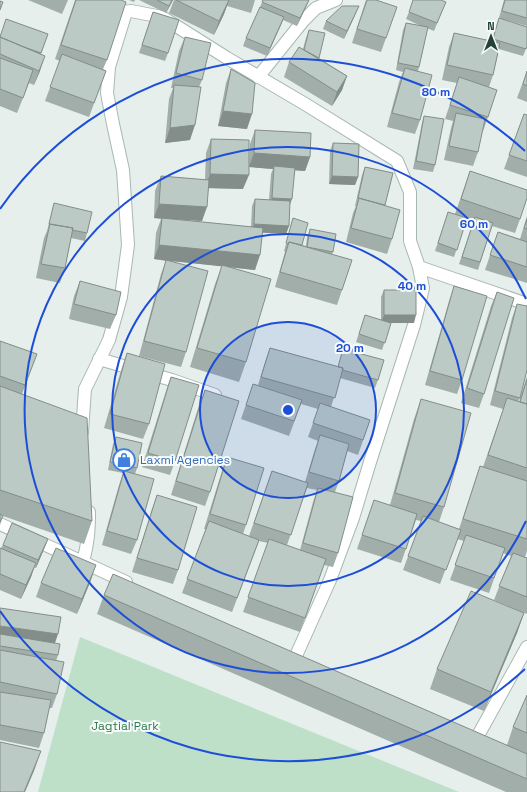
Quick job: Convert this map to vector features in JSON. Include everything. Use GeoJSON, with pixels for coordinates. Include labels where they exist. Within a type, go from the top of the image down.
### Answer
{"type":"FeatureCollection","features":[{"type":"Feature","properties":{"kind":"street"},"geometry":{"type":"LineString","coordinates":[[102,0],[126,12],[131,11],[162,17],[220,54],[398,161],[410,192],[410,241],[419,267],[423,288],[414,325],[353,518],[330,580],[295,658]]}},
{"type":"Feature","properties":{"kind":"street"},"geometry":{"type":"LineString","coordinates":[[258,77],[316,8],[336,0]]}},
{"type":"Feature","properties":{"kind":"street"},"geometry":{"type":"LineString","coordinates":[[84,446],[81,430],[85,389],[109,340],[121,297],[128,245],[123,170],[107,93],[109,67],[126,12]]}},
{"type":"Feature","properties":{"kind":"street"},"geometry":{"type":"LineString","coordinates":[[419,267],[527,304]]}},
{"type":"Feature","properties":{"kind":"street"},"geometry":{"type":"LineString","coordinates":[[99,359],[172,380],[215,395]]}},
{"type":"Feature","properties":{"kind":"street"},"geometry":{"type":"LineString","coordinates":[[83,562],[88,544],[89,502]]}},
{"type":"Feature","properties":{"kind":"street"},"geometry":{"type":"LineString","coordinates":[[0,524],[140,588]]}},
{"type":"Feature","properties":{"kind":"street"},"geometry":{"type":"LineString","coordinates":[[488,747],[472,739],[527,647]]}},
{"type":"Feature","properties":{"kind":"green space","name":"Jagtial Park"},"geometry":{"type":"Polygon","coordinates":[[[80,637],[459,792],[38,792],[80,637]]]}},
{"type":"Feature","properties":{"kind":"building"},"geometry":{"type":"Polygon","coordinates":[[[76,0],[121,0],[126,2],[107,60],[61,45],[76,0]]]}},
{"type":"Feature","properties":{"kind":"building"},"geometry":{"type":"Polygon","coordinates":[[[157,0],[172,0],[169,6],[157,0]]]}},
{"type":"Feature","properties":{"kind":"building"},"geometry":{"type":"Polygon","coordinates":[[[176,0],[229,0],[219,21],[176,0]]]}},
{"type":"Feature","properties":{"kind":"building"},"geometry":{"type":"Polygon","coordinates":[[[263,0],[309,0],[300,18],[262,2],[263,0]]]}},
{"type":"Feature","properties":{"kind":"building"},"geometry":{"type":"Polygon","coordinates":[[[367,0],[376,0],[397,7],[386,38],[357,29],[367,0]]]}},
{"type":"Feature","properties":{"kind":"building"},"geometry":{"type":"Polygon","coordinates":[[[413,0],[441,0],[446,2],[437,23],[409,12],[413,0]]]}},
{"type":"Feature","properties":{"kind":"building"},"geometry":{"type":"Polygon","coordinates":[[[505,0],[527,0],[527,18],[502,11],[505,0]]]}},
{"type":"Feature","properties":{"kind":"building"},"geometry":{"type":"Polygon","coordinates":[[[0,1],[3,2],[0,10],[0,1]]]}},
{"type":"Feature","properties":{"kind":"building"},"geometry":{"type":"Polygon","coordinates":[[[342,6],[359,6],[347,31],[326,21],[342,6]]]}},
{"type":"Feature","properties":{"kind":"building"},"geometry":{"type":"Polygon","coordinates":[[[260,7],[284,17],[270,48],[246,38],[260,7]]]}},
{"type":"Feature","properties":{"kind":"building"},"geometry":{"type":"Polygon","coordinates":[[[153,12],[179,20],[168,53],[142,45],[153,12]]]}},
{"type":"Feature","properties":{"kind":"building"},"geometry":{"type":"Polygon","coordinates":[[[499,18],[527,27],[526,49],[493,39],[499,18]]]}},
{"type":"Feature","properties":{"kind":"building"},"geometry":{"type":"Polygon","coordinates":[[[6,19],[48,34],[41,53],[0,37],[6,19]]]}},
{"type":"Feature","properties":{"kind":"building"},"geometry":{"type":"Polygon","coordinates":[[[406,23],[428,27],[419,67],[398,63],[406,23]]]}},
{"type":"Feature","properties":{"kind":"building"},"geometry":{"type":"Polygon","coordinates":[[[309,30],[325,33],[319,58],[304,50],[309,30]]]}},
{"type":"Feature","properties":{"kind":"building"},"geometry":{"type":"Polygon","coordinates":[[[454,33],[500,43],[493,75],[447,65],[454,33]]]}},
{"type":"Feature","properties":{"kind":"building"},"geometry":{"type":"Polygon","coordinates":[[[0,37],[45,56],[39,71],[0,54],[0,37]]]}},
{"type":"Feature","properties":{"kind":"building"},"geometry":{"type":"Polygon","coordinates":[[[185,37],[211,43],[202,80],[176,73],[185,37]]]}},
{"type":"Feature","properties":{"kind":"building"},"geometry":{"type":"Polygon","coordinates":[[[299,47],[347,76],[337,92],[289,62],[299,47]]]}},
{"type":"Feature","properties":{"kind":"building"},"geometry":{"type":"Polygon","coordinates":[[[62,54],[106,71],[94,103],[50,87],[62,54]]]}},
{"type":"Feature","properties":{"kind":"building"},"geometry":{"type":"Polygon","coordinates":[[[0,58],[33,70],[23,98],[0,89],[0,58]]]}},
{"type":"Feature","properties":{"kind":"building"},"geometry":{"type":"Polygon","coordinates":[[[405,68],[432,75],[420,120],[392,113],[405,68]]]}},
{"type":"Feature","properties":{"kind":"building"},"geometry":{"type":"Polygon","coordinates":[[[231,69],[255,83],[252,114],[223,111],[231,69]]]}},
{"type":"Feature","properties":{"kind":"building"},"geometry":{"type":"Polygon","coordinates":[[[527,71],[527,86],[523,84],[527,71]]]}},
{"type":"Feature","properties":{"kind":"building"},"geometry":{"type":"Polygon","coordinates":[[[459,77],[497,90],[488,117],[450,105],[459,77]]]}},
{"type":"Feature","properties":{"kind":"building"},"geometry":{"type":"Polygon","coordinates":[[[174,85],[201,87],[195,125],[170,128],[174,85]]]}},
{"type":"Feature","properties":{"kind":"building"},"geometry":{"type":"Polygon","coordinates":[[[456,113],[485,119],[478,152],[449,146],[456,113]]]}},
{"type":"Feature","properties":{"kind":"building"},"geometry":{"type":"Polygon","coordinates":[[[524,114],[527,115],[527,161],[509,155],[524,114]]]}},
{"type":"Feature","properties":{"kind":"building"},"geometry":{"type":"Polygon","coordinates":[[[424,116],[444,119],[435,165],[416,161],[424,116]]]}},
{"type":"Feature","properties":{"kind":"building"},"geometry":{"type":"Polygon","coordinates":[[[255,130],[311,133],[310,157],[254,153],[255,130]]]}},
{"type":"Feature","properties":{"kind":"building"},"geometry":{"type":"Polygon","coordinates":[[[211,139],[249,140],[249,175],[210,174],[211,139]]]}},
{"type":"Feature","properties":{"kind":"building"},"geometry":{"type":"Polygon","coordinates":[[[333,143],[359,144],[358,177],[332,176],[333,143]]]}},
{"type":"Feature","properties":{"kind":"building"},"geometry":{"type":"Polygon","coordinates":[[[274,166],[295,168],[292,199],[272,198],[274,166]]]}},
{"type":"Feature","properties":{"kind":"building"},"geometry":{"type":"Polygon","coordinates":[[[365,167],[393,173],[385,205],[358,198],[365,167]]]}},
{"type":"Feature","properties":{"kind":"building"},"geometry":{"type":"Polygon","coordinates":[[[470,171],[527,190],[527,198],[520,219],[461,199],[470,171]]]}},
{"type":"Feature","properties":{"kind":"building"},"geometry":{"type":"Polygon","coordinates":[[[161,176],[209,180],[207,207],[159,204],[161,176]]]}},
{"type":"Feature","properties":{"kind":"building"},"geometry":{"type":"Polygon","coordinates":[[[359,198],[400,210],[392,239],[351,228],[359,198]]]}},
{"type":"Feature","properties":{"kind":"building"},"geometry":{"type":"Polygon","coordinates":[[[255,199],[290,201],[289,226],[254,224],[255,199]]]}},
{"type":"Feature","properties":{"kind":"building"},"geometry":{"type":"Polygon","coordinates":[[[54,203],[92,212],[87,233],[72,230],[73,228],[49,224],[54,203]]]}},
{"type":"Feature","properties":{"kind":"building"},"geometry":{"type":"Polygon","coordinates":[[[448,212],[467,218],[457,250],[438,243],[448,212]]]}},
{"type":"Feature","properties":{"kind":"building"},"geometry":{"type":"Polygon","coordinates":[[[475,217],[493,223],[480,262],[462,257],[475,217]]]}},
{"type":"Feature","properties":{"kind":"building"},"geometry":{"type":"Polygon","coordinates":[[[162,218],[263,228],[260,255],[159,245],[162,218]]]}},
{"type":"Feature","properties":{"kind":"building"},"geometry":{"type":"Polygon","coordinates":[[[293,218],[308,223],[302,245],[289,242],[288,244],[286,243],[293,218]]]}},
{"type":"Feature","properties":{"kind":"building"},"geometry":{"type":"Polygon","coordinates":[[[527,219],[527,229],[524,228],[527,219]]]}},
{"type":"Feature","properties":{"kind":"building"},"geometry":{"type":"Polygon","coordinates":[[[50,224],[73,228],[65,268],[41,264],[50,224]]]}},
{"type":"Feature","properties":{"kind":"building"},"geometry":{"type":"Polygon","coordinates":[[[310,229],[336,234],[333,252],[307,247],[310,229]]]}},
{"type":"Feature","properties":{"kind":"building"},"geometry":{"type":"Polygon","coordinates":[[[498,232],[527,242],[527,267],[490,255],[498,232]]]}},
{"type":"Feature","properties":{"kind":"building"},"geometry":{"type":"Polygon","coordinates":[[[289,242],[352,260],[342,290],[280,272],[289,242]]]}},
{"type":"Feature","properties":{"kind":"building"},"geometry":{"type":"Polygon","coordinates":[[[166,260],[208,271],[186,352],[144,341],[166,260]]]}},
{"type":"Feature","properties":{"kind":"building"},"geometry":{"type":"Polygon","coordinates":[[[222,265],[271,279],[246,362],[197,348],[222,265]]]}},
{"type":"Feature","properties":{"kind":"building"},"geometry":{"type":"Polygon","coordinates":[[[80,281],[121,292],[116,315],[74,304],[80,281]]]}},
{"type":"Feature","properties":{"kind":"building"},"geometry":{"type":"Polygon","coordinates":[[[454,286],[487,296],[462,380],[430,371],[454,286]]]}},
{"type":"Feature","properties":{"kind":"building"},"geometry":{"type":"Polygon","coordinates":[[[384,290],[416,290],[416,315],[384,315],[384,290]]]}},
{"type":"Feature","properties":{"kind":"building"},"geometry":{"type":"Polygon","coordinates":[[[497,292],[514,298],[484,394],[467,388],[497,292]]]}},
{"type":"Feature","properties":{"kind":"building"},"geometry":{"type":"Polygon","coordinates":[[[517,304],[527,306],[527,370],[520,398],[495,391],[517,304]]]}},
{"type":"Feature","properties":{"kind":"building"},"geometry":{"type":"Polygon","coordinates":[[[365,315],[391,323],[385,343],[359,334],[365,315]]]}},
{"type":"Feature","properties":{"kind":"building"},"geometry":{"type":"Polygon","coordinates":[[[0,341],[37,354],[25,385],[0,376],[0,341]]]}},
{"type":"Feature","properties":{"kind":"building"},"geometry":{"type":"Polygon","coordinates":[[[270,348],[343,368],[335,398],[261,377],[270,348]]]}},
{"type":"Feature","properties":{"kind":"building"},"geometry":{"type":"Polygon","coordinates":[[[343,349],[384,360],[378,380],[342,370],[343,368],[338,367],[343,349]]]}},
{"type":"Feature","properties":{"kind":"building"},"geometry":{"type":"Polygon","coordinates":[[[127,353],[165,364],[149,424],[110,414],[127,353]]]}},
{"type":"Feature","properties":{"kind":"building"},"geometry":{"type":"Polygon","coordinates":[[[171,377],[199,385],[175,461],[148,453],[171,377]]]}},
{"type":"Feature","properties":{"kind":"building"},"geometry":{"type":"Polygon","coordinates":[[[527,379],[527,404],[520,402],[527,379]]]}},
{"type":"Feature","properties":{"kind":"building"},"geometry":{"type":"Polygon","coordinates":[[[253,384],[302,400],[294,421],[246,405],[253,384]]]}},
{"type":"Feature","properties":{"kind":"building"},"geometry":{"type":"Polygon","coordinates":[[[0,386],[87,418],[92,521],[0,490],[0,386]]]}},
{"type":"Feature","properties":{"kind":"building"},"geometry":{"type":"Polygon","coordinates":[[[205,390],[239,401],[210,492],[176,481],[205,390]]]}},
{"type":"Feature","properties":{"kind":"building"},"geometry":{"type":"Polygon","coordinates":[[[507,398],[527,404],[527,468],[488,455],[507,398]]]}},
{"type":"Feature","properties":{"kind":"building"},"geometry":{"type":"Polygon","coordinates":[[[421,399],[471,413],[444,507],[395,493],[421,399]]]}},
{"type":"Feature","properties":{"kind":"building"},"geometry":{"type":"Polygon","coordinates":[[[320,403],[370,420],[363,440],[313,423],[320,403]]]}},
{"type":"Feature","properties":{"kind":"building"},"geometry":{"type":"Polygon","coordinates":[[[320,435],[349,444],[339,481],[309,472],[320,435]]]}},
{"type":"Feature","properties":{"kind":"building"},"geometry":{"type":"Polygon","coordinates":[[[116,437],[142,443],[137,468],[110,462],[116,437]]]}},
{"type":"Feature","properties":{"kind":"building"},"geometry":{"type":"Polygon","coordinates":[[[227,457],[264,468],[246,525],[210,514],[227,457]]]}},
{"type":"Feature","properties":{"kind":"building"},"geometry":{"type":"Polygon","coordinates":[[[480,466],[527,481],[527,539],[463,519],[480,466]]]}},
{"type":"Feature","properties":{"kind":"building"},"geometry":{"type":"Polygon","coordinates":[[[124,471],[154,479],[137,540],[107,531],[124,471]]]}},
{"type":"Feature","properties":{"kind":"building"},"geometry":{"type":"Polygon","coordinates":[[[272,471],[308,483],[291,535],[254,523],[272,471]]]}},
{"type":"Feature","properties":{"kind":"building"},"geometry":{"type":"Polygon","coordinates":[[[318,488],[353,497],[338,553],[303,543],[318,488]]]}},
{"type":"Feature","properties":{"kind":"building"},"geometry":{"type":"Polygon","coordinates":[[[157,495],[197,507],[178,570],[137,558],[157,495]]]}},
{"type":"Feature","properties":{"kind":"building"},"geometry":{"type":"Polygon","coordinates":[[[374,500],[417,514],[406,549],[362,535],[374,500]]]}},
{"type":"Feature","properties":{"kind":"building"},"geometry":{"type":"Polygon","coordinates":[[[0,514],[3,516],[0,522],[0,514]]]}},
{"type":"Feature","properties":{"kind":"building"},"geometry":{"type":"Polygon","coordinates":[[[423,516],[461,530],[446,570],[408,556],[423,516]]]}},
{"type":"Feature","properties":{"kind":"building"},"geometry":{"type":"Polygon","coordinates":[[[209,521],[259,540],[237,598],[187,579],[209,521]]]}},
{"type":"Feature","properties":{"kind":"building"},"geometry":{"type":"Polygon","coordinates":[[[12,523],[48,539],[38,560],[3,545],[12,523]]]}},
{"type":"Feature","properties":{"kind":"building"},"geometry":{"type":"Polygon","coordinates":[[[466,535],[505,548],[494,578],[455,565],[466,535]]]}},
{"type":"Feature","properties":{"kind":"building"},"geometry":{"type":"Polygon","coordinates":[[[269,539],[326,559],[305,618],[248,597],[269,539]]]}},
{"type":"Feature","properties":{"kind":"building"},"geometry":{"type":"Polygon","coordinates":[[[0,548],[36,563],[26,585],[0,574],[0,548]]]}},
{"type":"Feature","properties":{"kind":"building"},"geometry":{"type":"Polygon","coordinates":[[[56,548],[96,565],[82,599],[41,583],[56,548]]]}},
{"type":"Feature","properties":{"kind":"building"},"geometry":{"type":"Polygon","coordinates":[[[513,553],[527,558],[527,597],[499,586],[513,553]]]}},
{"type":"Feature","properties":{"kind":"building"},"geometry":{"type":"Polygon","coordinates":[[[113,574],[527,754],[527,779],[104,595],[113,574]]]}},
{"type":"Feature","properties":{"kind":"building"},"geometry":{"type":"Polygon","coordinates":[[[471,591],[524,613],[491,692],[437,669],[471,591]]]}},
{"type":"Feature","properties":{"kind":"building"},"geometry":{"type":"Polygon","coordinates":[[[0,608],[61,617],[58,634],[0,626],[0,608]]]}},
{"type":"Feature","properties":{"kind":"building"},"geometry":{"type":"Polygon","coordinates":[[[0,634],[60,644],[58,655],[0,646],[0,634]]]}},
{"type":"Feature","properties":{"kind":"building"},"geometry":{"type":"Polygon","coordinates":[[[0,650],[64,662],[57,694],[0,682],[0,650]]]}},
{"type":"Feature","properties":{"kind":"building"},"geometry":{"type":"Polygon","coordinates":[[[0,692],[51,700],[44,733],[0,725],[0,692]]]}},
{"type":"Feature","properties":{"kind":"building"},"geometry":{"type":"Polygon","coordinates":[[[527,695],[527,733],[513,727],[527,695]]]}},
{"type":"Feature","properties":{"kind":"building"},"geometry":{"type":"Polygon","coordinates":[[[0,742],[41,751],[24,792],[0,792],[0,742]]]}},
{"type":"Feature","properties":{"kind":"place","name":"Laxmi Agencies"},"geometry":{"type":"Point","coordinates":[124,460]}}]}
